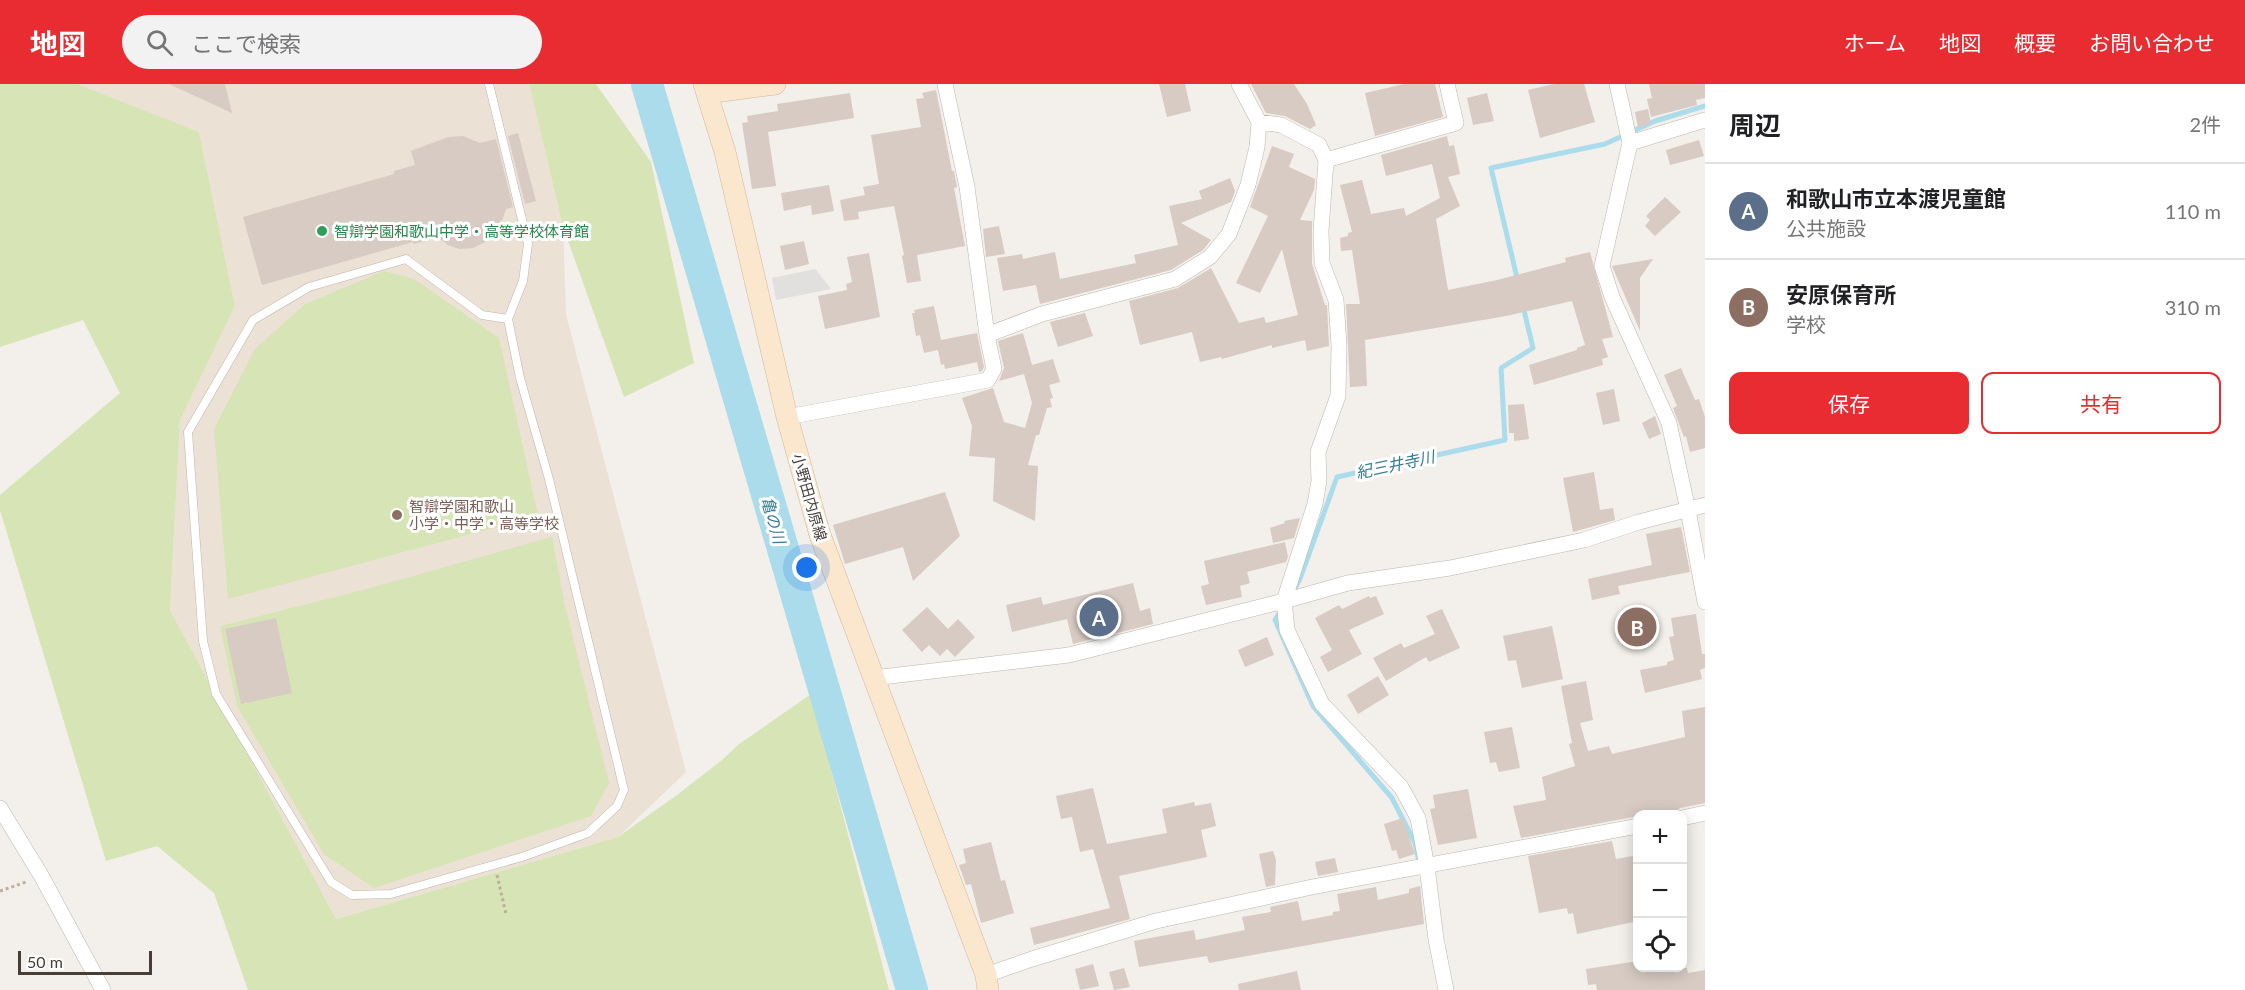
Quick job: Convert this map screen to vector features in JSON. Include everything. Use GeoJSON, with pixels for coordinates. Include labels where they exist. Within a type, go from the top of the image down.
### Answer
{"type":"FeatureCollection","features":[{"type":"Feature","properties":{"kind":"main road"},"geometry":{"type":"LineString","coordinates":[[705,88],[775,84]]}},
{"type":"Feature","properties":{"kind":"main road","name":"小野田内原線"},"geometry":{"type":"LineString","coordinates":[[705,88],[725,152],[787,417],[820,535],[987,983]]}},
{"type":"Feature","properties":{"kind":"street"},"geometry":{"type":"LineString","coordinates":[[787,417],[988,380],[994,369],[987,335],[967,187],[945,84]]}},
{"type":"Feature","properties":{"kind":"street"},"geometry":{"type":"LineString","coordinates":[[987,335],[1042,314],[1175,279],[1209,257],[1229,234],[1248,185],[1257,147],[1259,122],[1239,84]]}},
{"type":"Feature","properties":{"kind":"street"},"geometry":{"type":"LineString","coordinates":[[1326,160],[1456,123],[1447,84]]}},
{"type":"Feature","properties":{"kind":"street"},"geometry":{"type":"LineString","coordinates":[[1617,84],[1630,143],[1602,266],[1612,297],[1668,423],[1688,510],[1705,602]]}},
{"type":"Feature","properties":{"kind":"street"},"geometry":{"type":"LineString","coordinates":[[1630,143],[1705,120]]}},
{"type":"Feature","properties":{"kind":"street"},"geometry":{"type":"LineString","coordinates":[[1259,122],[1281,125],[1319,145],[1326,160],[1321,231],[1322,263],[1336,300],[1339,346],[1338,396],[1318,452],[1315,504],[1284,601],[1287,630],[1322,704],[1401,787],[1418,818],[1446,990]]}},
{"type":"Feature","properties":{"kind":"street"},"geometry":{"type":"LineString","coordinates":[[873,678],[1069,655],[1348,583],[1450,568],[1584,540],[1639,522],[1705,505]]}},
{"type":"Feature","properties":{"kind":"street"},"geometry":{"type":"LineString","coordinates":[[0,808],[42,877],[104,990]]}},
{"type":"Feature","properties":{"kind":"street"},"geometry":{"type":"LineString","coordinates":[[1687,817],[1705,813]]}},
{"type":"Feature","properties":{"kind":"street"},"geometry":{"type":"LineString","coordinates":[[987,983],[1032,959],[1156,921],[1312,887],[1633,827]]}},
{"type":"Feature","properties":{"kind":"lane"},"geometry":{"type":"LineString","coordinates":[[489,84],[528,244],[523,281],[508,319],[520,378],[549,479],[624,790],[617,806],[588,833],[494,865],[391,894],[352,895],[331,882],[216,694],[203,641],[188,432],[253,320],[309,287],[406,259],[482,315],[508,319]]}},
{"type":"Feature","properties":{"kind":"path"},"geometry":{"type":"LineString","coordinates":[[494,865],[506,914]]}},
{"type":"Feature","properties":{"kind":"path"},"geometry":{"type":"LineString","coordinates":[[0,891],[42,877]]}},
{"type":"Feature","properties":{"kind":"shaded area","name":"智辯学園和歌山 小学・中学・高等学校"},"geometry":{"type":"Polygon","coordinates":[[[78,84],[529,84],[563,227],[566,315],[686,772],[618,837],[336,919],[170,610],[180,420],[235,306],[199,132],[78,84]]]}},
{"type":"Feature","properties":{"kind":"shaded area"},"geometry":{"type":"Polygon","coordinates":[[[815,269],[831,289],[776,300],[772,278],[815,269]]]}},
{"type":"Feature","properties":{"kind":"green space"},"geometry":{"type":"Polygon","coordinates":[[[0,84],[78,84],[199,132],[235,306],[180,420],[170,610],[336,919],[618,837],[677,795],[738,745],[811,694],[889,990],[248,990],[214,893],[157,846],[106,861],[0,510],[0,495],[120,393],[83,320],[0,347],[0,84]]]}},
{"type":"Feature","properties":{"kind":"green space"},"geometry":{"type":"Polygon","coordinates":[[[529,84],[596,84],[651,162],[694,363],[624,397],[563,227],[529,84]]]}},
{"type":"Feature","properties":{"kind":"green space"},"geometry":{"type":"Polygon","coordinates":[[[384,271],[414,279],[499,338],[538,516],[228,599],[214,429],[255,349],[305,304],[384,271]]]}},
{"type":"Feature","properties":{"kind":"green space"},"geometry":{"type":"Polygon","coordinates":[[[552,537],[565,606],[609,783],[591,816],[374,888],[324,854],[237,706],[220,626],[363,590],[552,537]]]}},
{"type":"Feature","properties":{"kind":"building"},"geometry":{"type":"Polygon","coordinates":[[[169,84],[225,84],[232,113],[169,84]]]}},
{"type":"Feature","properties":{"kind":"building"},"geometry":{"type":"Polygon","coordinates":[[[1159,84],[1185,84],[1191,111],[1167,117],[1159,84]]]}},
{"type":"Feature","properties":{"kind":"building"},"geometry":{"type":"Polygon","coordinates":[[[1251,84],[1294,84],[1307,104],[1316,125],[1310,129],[1285,116],[1266,113],[1251,84]]]}},
{"type":"Feature","properties":{"kind":"building"},"geometry":{"type":"Polygon","coordinates":[[[1404,84],[1435,84],[1443,117],[1375,136],[1365,93],[1404,84]]]}},
{"type":"Feature","properties":{"kind":"building"},"geometry":{"type":"Polygon","coordinates":[[[1554,84],[1584,84],[1595,122],[1540,138],[1528,90],[1554,84]]]}},
{"type":"Feature","properties":{"kind":"building"},"geometry":{"type":"Polygon","coordinates":[[[1649,84],[1705,84],[1705,98],[1696,100],[1697,105],[1651,117],[1647,99],[1652,98],[1649,84]]]}},
{"type":"Feature","properties":{"kind":"building"},"geometry":{"type":"Polygon","coordinates":[[[936,90],[957,187],[954,188],[965,246],[917,255],[921,281],[907,283],[894,206],[858,212],[859,219],[844,221],[840,200],[865,195],[863,187],[879,184],[871,135],[921,127],[916,99],[924,98],[922,93],[936,90]]]}},
{"type":"Feature","properties":{"kind":"building"},"geometry":{"type":"Polygon","coordinates":[[[850,93],[854,118],[768,132],[776,186],[752,189],[742,123],[748,122],[747,116],[778,111],[777,104],[850,93]]]}},
{"type":"Feature","properties":{"kind":"building"},"geometry":{"type":"Polygon","coordinates":[[[1487,93],[1494,121],[1473,125],[1467,98],[1487,93]]]}},
{"type":"Feature","properties":{"kind":"building"},"geometry":{"type":"Polygon","coordinates":[[[1648,109],[1651,124],[1638,127],[1635,112],[1648,109]]]}},
{"type":"Feature","properties":{"kind":"building"},"geometry":{"type":"Polygon","coordinates":[[[518,133],[536,201],[525,204],[508,136],[518,133]]]}},
{"type":"Feature","properties":{"kind":"building"},"geometry":{"type":"Polygon","coordinates":[[[463,136],[480,143],[496,139],[513,207],[506,209],[500,226],[485,242],[473,248],[459,249],[439,238],[413,244],[413,242],[262,285],[243,217],[394,174],[394,171],[415,165],[411,151],[448,137],[463,136]]]}},
{"type":"Feature","properties":{"kind":"building"},"geometry":{"type":"Polygon","coordinates":[[[1447,136],[1449,146],[1454,145],[1460,174],[1448,177],[1460,206],[1436,219],[1448,290],[1566,262],[1565,258],[1590,252],[1613,337],[1602,339],[1608,357],[1602,359],[1603,365],[1534,385],[1529,365],[1577,350],[1585,345],[1572,301],[1506,316],[1365,340],[1367,386],[1350,387],[1346,304],[1360,304],[1352,250],[1341,251],[1340,238],[1352,232],[1340,185],[1362,180],[1371,214],[1404,208],[1406,216],[1440,198],[1432,164],[1386,176],[1381,155],[1447,136]]]}},
{"type":"Feature","properties":{"kind":"building"},"geometry":{"type":"Polygon","coordinates":[[[1699,140],[1704,156],[1670,165],[1666,150],[1699,140]]]}},
{"type":"Feature","properties":{"kind":"building"},"geometry":{"type":"Polygon","coordinates":[[[1272,146],[1294,154],[1289,167],[1315,179],[1314,190],[1300,220],[1312,221],[1312,264],[1325,305],[1327,305],[1329,346],[1307,351],[1305,340],[1272,348],[1272,345],[1222,359],[1221,357],[1200,362],[1192,332],[1140,345],[1129,301],[1178,288],[1211,268],[1239,323],[1264,317],[1266,323],[1298,315],[1282,249],[1260,293],[1236,283],[1268,216],[1250,207],[1272,146]]]}},
{"type":"Feature","properties":{"kind":"building"},"geometry":{"type":"Polygon","coordinates":[[[1230,178],[1235,191],[1231,202],[1181,223],[1211,240],[1203,250],[1171,270],[1040,304],[1036,285],[1003,291],[997,258],[1022,254],[1023,259],[1055,252],[1060,279],[1136,263],[1134,255],[1178,245],[1169,206],[1202,199],[1199,191],[1230,178]]]}},
{"type":"Feature","properties":{"kind":"building"},"geometry":{"type":"Polygon","coordinates":[[[829,185],[834,211],[812,215],[811,205],[784,211],[781,193],[829,185]]]}},
{"type":"Feature","properties":{"kind":"building"},"geometry":{"type":"Polygon","coordinates":[[[1665,197],[1681,212],[1655,236],[1645,226],[1650,220],[1646,216],[1665,197]]]}},
{"type":"Feature","properties":{"kind":"building"},"geometry":{"type":"Polygon","coordinates":[[[999,226],[1005,254],[986,257],[983,229],[999,226]]]}},
{"type":"Feature","properties":{"kind":"building"},"geometry":{"type":"Polygon","coordinates":[[[804,241],[809,264],[785,270],[780,246],[804,241]]]}},
{"type":"Feature","properties":{"kind":"building"},"geometry":{"type":"Polygon","coordinates":[[[869,253],[880,317],[825,329],[818,296],[847,290],[846,284],[852,282],[847,257],[869,253]]]}},
{"type":"Feature","properties":{"kind":"building"},"geometry":{"type":"Polygon","coordinates":[[[1653,259],[1640,278],[1640,331],[1612,266],[1653,259]]]}},
{"type":"Feature","properties":{"kind":"building"},"geometry":{"type":"Polygon","coordinates":[[[934,306],[941,340],[977,333],[984,367],[982,371],[979,372],[977,362],[945,369],[944,364],[941,365],[938,350],[924,353],[920,335],[916,336],[912,313],[915,313],[914,310],[934,306]]]}},
{"type":"Feature","properties":{"kind":"building"},"geometry":{"type":"Polygon","coordinates":[[[1085,313],[1093,336],[1058,347],[1050,322],[1085,313]]]}},
{"type":"Feature","properties":{"kind":"building"},"geometry":{"type":"Polygon","coordinates":[[[1023,333],[1032,365],[1053,359],[1060,382],[1049,385],[1053,398],[1050,399],[1052,407],[1047,408],[1039,435],[1036,435],[1028,465],[1038,466],[1035,521],[993,501],[995,458],[969,456],[972,426],[962,398],[993,388],[1004,422],[1025,428],[1032,403],[1024,374],[999,381],[1004,368],[998,341],[1023,333]]]}},
{"type":"Feature","properties":{"kind":"building"},"geometry":{"type":"Polygon","coordinates":[[[1681,368],[1695,400],[1699,399],[1705,417],[1705,448],[1690,452],[1686,436],[1684,437],[1673,408],[1677,406],[1664,375],[1681,368]]]}},
{"type":"Feature","properties":{"kind":"building"},"geometry":{"type":"Polygon","coordinates":[[[1614,389],[1620,421],[1603,425],[1596,393],[1614,389]]]}},
{"type":"Feature","properties":{"kind":"building"},"geometry":{"type":"Polygon","coordinates":[[[1524,404],[1529,439],[1514,441],[1514,433],[1509,433],[1508,405],[1524,404]]]}},
{"type":"Feature","properties":{"kind":"building"},"geometry":{"type":"Polygon","coordinates":[[[1655,416],[1661,434],[1649,439],[1642,423],[1655,416]]]}},
{"type":"Feature","properties":{"kind":"building"},"geometry":{"type":"Polygon","coordinates":[[[1594,472],[1600,510],[1613,508],[1615,520],[1573,532],[1563,478],[1594,472]]]}},
{"type":"Feature","properties":{"kind":"building"},"geometry":{"type":"Polygon","coordinates":[[[945,492],[960,536],[913,581],[903,547],[845,564],[833,525],[945,492]]]}},
{"type":"Feature","properties":{"kind":"building"},"geometry":{"type":"Polygon","coordinates":[[[1300,518],[1294,538],[1273,543],[1270,528],[1285,523],[1284,521],[1300,518]]]}},
{"type":"Feature","properties":{"kind":"building"},"geometry":{"type":"Polygon","coordinates":[[[1681,527],[1690,572],[1618,586],[1620,594],[1592,600],[1588,579],[1652,565],[1646,534],[1681,527]]]}},
{"type":"Feature","properties":{"kind":"building"},"geometry":{"type":"Polygon","coordinates":[[[1285,542],[1288,557],[1286,562],[1247,572],[1250,583],[1240,586],[1242,597],[1206,605],[1201,586],[1209,584],[1204,561],[1285,542]]]}},
{"type":"Feature","properties":{"kind":"building"},"geometry":{"type":"Polygon","coordinates":[[[1133,583],[1140,611],[1150,608],[1153,624],[1073,644],[1067,619],[1012,632],[1006,605],[1041,597],[1043,605],[1133,583]]]}},
{"type":"Feature","properties":{"kind":"building"},"geometry":{"type":"Polygon","coordinates":[[[1369,596],[1370,598],[1376,596],[1384,614],[1349,630],[1362,654],[1328,672],[1320,657],[1332,650],[1315,618],[1339,605],[1342,609],[1369,596]]]}},
{"type":"Feature","properties":{"kind":"building"},"geometry":{"type":"Polygon","coordinates":[[[927,607],[948,629],[958,619],[975,637],[955,657],[947,649],[940,656],[929,645],[922,652],[902,630],[927,607]]]}},
{"type":"Feature","properties":{"kind":"building"},"geometry":{"type":"Polygon","coordinates":[[[1442,609],[1460,648],[1429,662],[1426,657],[1386,681],[1373,658],[1401,643],[1404,648],[1435,634],[1426,616],[1442,609]]]}},
{"type":"Feature","properties":{"kind":"building"},"geometry":{"type":"Polygon","coordinates":[[[1696,614],[1702,654],[1705,654],[1705,668],[1700,670],[1702,679],[1645,693],[1640,670],[1667,665],[1667,662],[1674,660],[1669,637],[1674,636],[1671,618],[1696,614]]]}},
{"type":"Feature","properties":{"kind":"building"},"geometry":{"type":"Polygon","coordinates":[[[276,618],[292,693],[241,704],[225,629],[276,618]]]}},
{"type":"Feature","properties":{"kind":"building"},"geometry":{"type":"Polygon","coordinates":[[[1552,626],[1563,679],[1522,688],[1516,660],[1508,661],[1503,636],[1552,626]]]}},
{"type":"Feature","properties":{"kind":"building"},"geometry":{"type":"Polygon","coordinates":[[[1267,637],[1274,655],[1245,667],[1238,650],[1267,637]]]}},
{"type":"Feature","properties":{"kind":"building"},"geometry":{"type":"Polygon","coordinates":[[[1378,676],[1389,695],[1358,714],[1347,695],[1378,676]]]}},
{"type":"Feature","properties":{"kind":"building"},"geometry":{"type":"Polygon","coordinates":[[[1586,681],[1593,720],[1580,723],[1588,751],[1609,746],[1612,754],[1685,737],[1682,711],[1705,707],[1705,803],[1678,810],[1633,810],[1633,817],[1521,838],[1513,806],[1546,800],[1542,777],[1575,766],[1569,744],[1572,743],[1561,686],[1586,681]]]}},
{"type":"Feature","properties":{"kind":"building"},"geometry":{"type":"Polygon","coordinates":[[[1512,727],[1520,768],[1499,772],[1496,762],[1490,763],[1484,732],[1512,727]]]}},
{"type":"Feature","properties":{"kind":"building"},"geometry":{"type":"Polygon","coordinates":[[[1093,788],[1107,844],[1167,833],[1162,809],[1194,802],[1195,806],[1211,803],[1216,826],[1201,830],[1207,857],[1119,876],[1130,919],[1034,945],[1030,928],[1110,908],[1093,849],[1080,852],[1072,817],[1061,819],[1056,796],[1093,788]]]}},
{"type":"Feature","properties":{"kind":"building"},"geometry":{"type":"Polygon","coordinates":[[[1468,789],[1477,838],[1438,845],[1430,809],[1435,808],[1433,795],[1468,789]]]}},
{"type":"Feature","properties":{"kind":"building"},"geometry":{"type":"Polygon","coordinates":[[[1403,818],[1415,854],[1399,859],[1396,850],[1392,851],[1384,824],[1403,818]]]}},
{"type":"Feature","properties":{"kind":"building"},"geometry":{"type":"Polygon","coordinates":[[[1612,841],[1616,859],[1633,856],[1633,922],[1577,934],[1573,913],[1568,914],[1567,908],[1539,913],[1528,856],[1612,841]]]}},
{"type":"Feature","properties":{"kind":"building"},"geometry":{"type":"Polygon","coordinates":[[[991,842],[1001,881],[1005,880],[1014,913],[981,923],[971,884],[966,885],[959,865],[966,863],[963,849],[991,842]]]}},
{"type":"Feature","properties":{"kind":"building"},"geometry":{"type":"Polygon","coordinates":[[[1273,851],[1276,860],[1275,885],[1266,887],[1259,854],[1273,851]]]}},
{"type":"Feature","properties":{"kind":"building"},"geometry":{"type":"Polygon","coordinates":[[[1335,858],[1338,872],[1318,876],[1315,862],[1335,858]]]}},
{"type":"Feature","properties":{"kind":"building"},"geometry":{"type":"Polygon","coordinates":[[[1420,886],[1424,924],[1209,963],[1207,956],[1139,967],[1134,941],[1194,930],[1196,940],[1245,930],[1242,917],[1271,912],[1270,907],[1298,901],[1302,921],[1333,915],[1333,912],[1340,911],[1337,894],[1376,887],[1378,900],[1409,893],[1409,889],[1420,886]]]}},
{"type":"Feature","properties":{"kind":"building"},"geometry":{"type":"Polygon","coordinates":[[[1633,962],[1633,972],[1687,972],[1687,968],[1688,973],[1705,970],[1705,990],[1597,990],[1596,984],[1588,985],[1586,969],[1633,962]]]}},
{"type":"Feature","properties":{"kind":"building"},"geometry":{"type":"Polygon","coordinates":[[[1093,964],[1099,986],[1080,990],[1075,969],[1093,964]]]}},
{"type":"Feature","properties":{"kind":"building"},"geometry":{"type":"Polygon","coordinates":[[[1124,968],[1130,987],[1114,990],[1109,972],[1124,968]]]}},
{"type":"Feature","properties":{"kind":"building"},"geometry":{"type":"Polygon","coordinates":[[[1297,971],[1301,990],[1239,990],[1238,984],[1297,971]]]}},
{"type":"Feature","properties":{"kind":"waterway","name":"亀の川"},"geometry":{"type":"LineString","coordinates":[[647,84],[912,990]]}},
{"type":"Feature","properties":{"kind":"waterway","name":"紀三井寺川"},"geometry":{"type":"LineString","coordinates":[[1518,282],[1491,168],[1605,144],[1655,121],[1705,106]]}},
{"type":"Feature","properties":{"kind":"waterway","name":"紀三井寺川"},"geometry":{"type":"LineString","coordinates":[[1294,590],[1337,477],[1505,440],[1501,368],[1533,348],[1523,306]]}},
{"type":"Feature","properties":{"kind":"waterway","name":"紀三井寺川"},"geometry":{"type":"LineString","coordinates":[[1281,610],[1275,620],[1313,706],[1392,798],[1415,843],[1419,862]]}},
{"type":"Feature","properties":{"kind":"place","name":"智辯学園和歌山中学・高等学校体育館"},"geometry":{"type":"Point","coordinates":[322,231]}},
{"type":"Feature","properties":{"kind":"place","name":"智辯学園和歌山 小学・中学・高等学校"},"geometry":{"type":"Point","coordinates":[397,515]}},
{"type":"Feature","properties":{"kind":"place","name":"和歌山市立本渡児童館"},"geometry":{"type":"Point","coordinates":[1099,617]}},
{"type":"Feature","properties":{"kind":"place","name":"安原保育所"},"geometry":{"type":"Point","coordinates":[1637,627]}}]}
